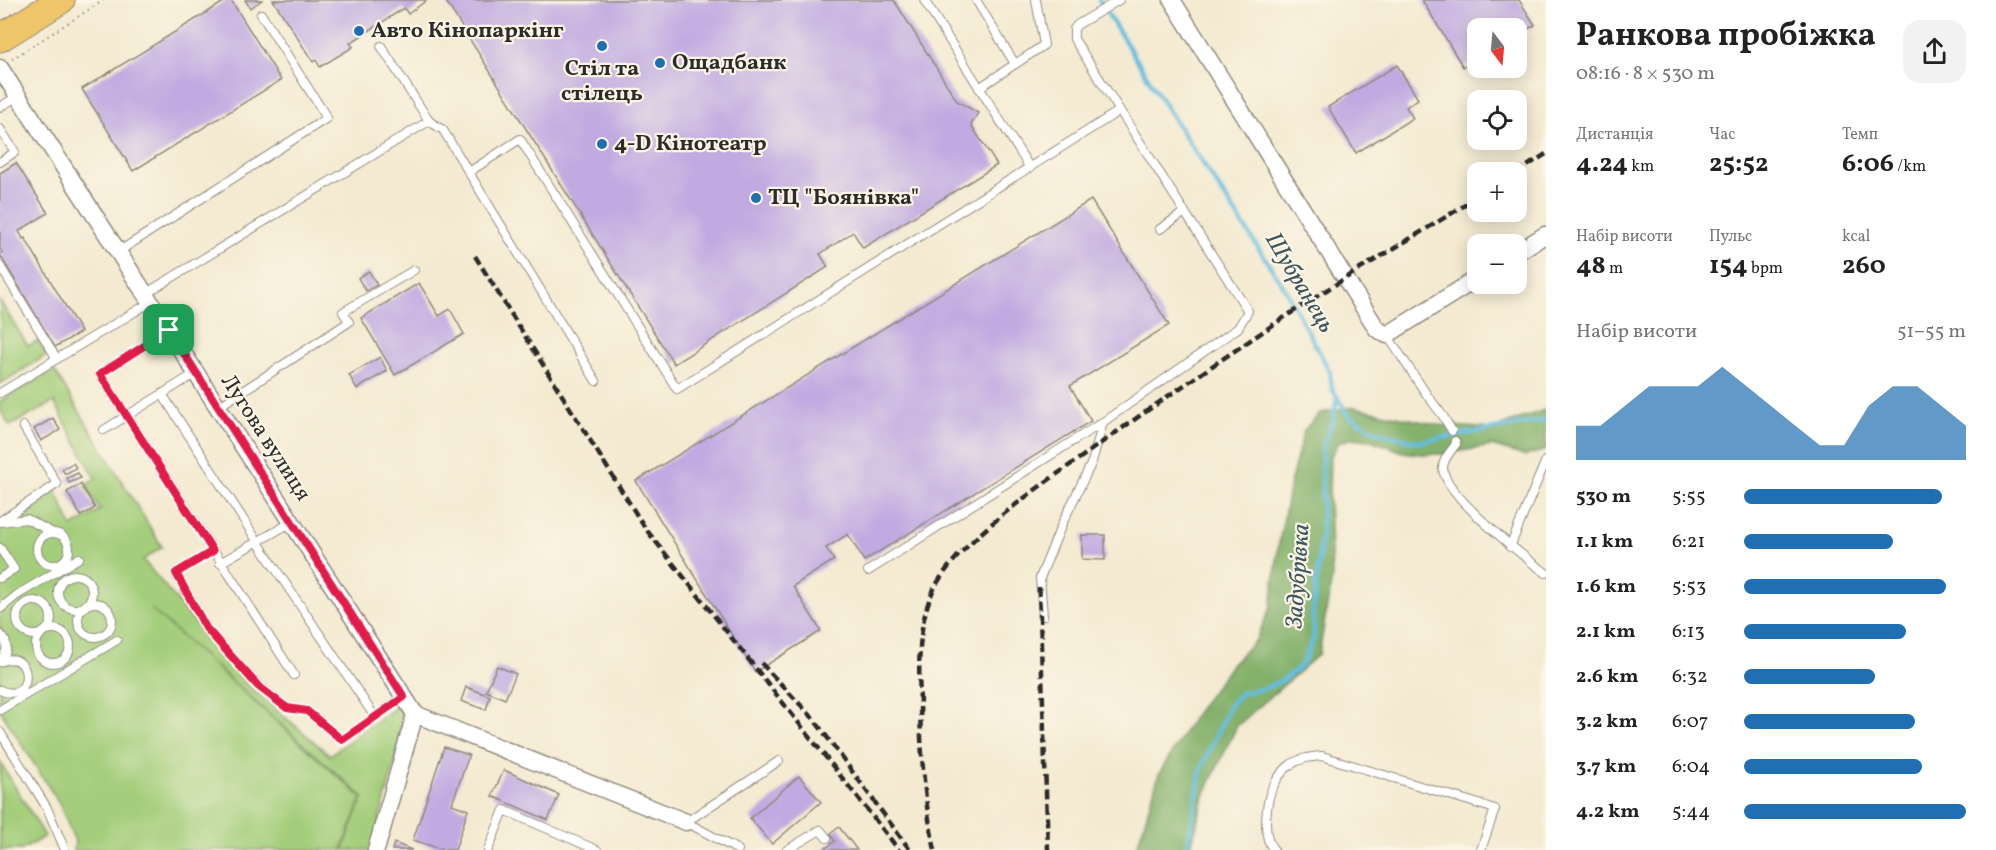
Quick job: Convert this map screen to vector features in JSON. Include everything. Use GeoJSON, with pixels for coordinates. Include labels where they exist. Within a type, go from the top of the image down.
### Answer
{"type":"FeatureCollection","features":[{"type":"Feature","properties":{"kind":"highway"},"geometry":{"type":"LineString","coordinates":[[3,56],[61,0]]}},
{"type":"Feature","properties":{"kind":"street"},"geometry":{"type":"LineString","coordinates":[[1172,0],[1377,329],[1388,334],[1467,285]]}},
{"type":"Feature","properties":{"kind":"street","name":"Лугова вулиця"},"geometry":{"type":"LineString","coordinates":[[3,56],[18,96],[415,714]]}},
{"type":"Feature","properties":{"kind":"street"},"geometry":{"type":"LineString","coordinates":[[1527,246],[1546,235]]}},
{"type":"Feature","properties":{"kind":"street"},"geometry":{"type":"LineString","coordinates":[[376,850],[415,714],[686,822]]}},
{"type":"Feature","properties":{"kind":"lane"},"geometry":{"type":"LineString","coordinates":[[924,0],[1030,168]]}},
{"type":"Feature","properties":{"kind":"lane"},"geometry":{"type":"LineString","coordinates":[[976,0],[1015,64]]}},
{"type":"Feature","properties":{"kind":"lane"},"geometry":{"type":"LineString","coordinates":[[979,88],[1044,45],[1036,0]]}},
{"type":"Feature","properties":{"kind":"lane"},"geometry":{"type":"LineString","coordinates":[[868,571],[1102,422],[1238,328],[1248,311],[1074,39],[1074,29],[1119,0]]}},
{"type":"Feature","properties":{"kind":"lane"},"geometry":{"type":"LineString","coordinates":[[118,252],[327,118],[261,14]]}},
{"type":"Feature","properties":{"kind":"lane"},"geometry":{"type":"LineString","coordinates":[[381,46],[429,121],[443,130],[596,381]]}},
{"type":"Feature","properties":{"kind":"lane"},"geometry":{"type":"LineString","coordinates":[[0,107],[18,96]]}},
{"type":"Feature","properties":{"kind":"lane"},"geometry":{"type":"LineString","coordinates":[[469,171],[520,139],[677,390],[1119,111]]}},
{"type":"Feature","properties":{"kind":"lane"},"geometry":{"type":"LineString","coordinates":[[0,393],[57,359],[148,298],[429,121]]}},
{"type":"Feature","properties":{"kind":"lane"},"geometry":{"type":"LineString","coordinates":[[0,129],[15,152],[0,162]]}},
{"type":"Feature","properties":{"kind":"lane"},"geometry":{"type":"LineString","coordinates":[[1160,229],[1185,212]]}},
{"type":"Feature","properties":{"kind":"lane"},"geometry":{"type":"LineString","coordinates":[[0,266],[57,359]]}},
{"type":"Feature","properties":{"kind":"lane"},"geometry":{"type":"LineString","coordinates":[[218,407],[349,322],[343,312],[414,270]]}},
{"type":"Feature","properties":{"kind":"lane"},"geometry":{"type":"LineString","coordinates":[[169,330],[100,374],[294,675]]}},
{"type":"Feature","properties":{"kind":"lane"},"geometry":{"type":"LineString","coordinates":[[1388,334],[1452,431]]}},
{"type":"Feature","properties":{"kind":"lane"},"geometry":{"type":"LineString","coordinates":[[104,430],[196,373]]}},
{"type":"Feature","properties":{"kind":"lane"},"geometry":{"type":"LineString","coordinates":[[162,394],[375,717]]}},
{"type":"Feature","properties":{"kind":"lane"},"geometry":{"type":"LineString","coordinates":[[1043,616],[1040,578],[1062,524],[1092,462],[1102,422]]}},
{"type":"Feature","properties":{"kind":"lane"},"geometry":{"type":"LineString","coordinates":[[0,522],[57,483],[23,426]]}},
{"type":"Feature","properties":{"kind":"lane"},"geometry":{"type":"LineString","coordinates":[[1455,441],[1456,444],[1445,459],[1443,469],[1449,483],[1473,512],[1510,547],[1546,573]]}},
{"type":"Feature","properties":{"kind":"lane"},"geometry":{"type":"LineString","coordinates":[[1510,547],[1546,460]]}},
{"type":"Feature","properties":{"kind":"lane"},"geometry":{"type":"LineString","coordinates":[[0,522],[27,519],[53,533]]}},
{"type":"Feature","properties":{"kind":"lane"},"geometry":{"type":"LineString","coordinates":[[220,563],[292,522]]}},
{"type":"Feature","properties":{"kind":"lane"},"geometry":{"type":"LineString","coordinates":[[0,548],[14,569],[0,578]]}},
{"type":"Feature","properties":{"kind":"lane"},"geometry":{"type":"LineString","coordinates":[[213,551],[176,573],[206,628],[258,686],[287,708],[307,711],[342,740],[404,697]]}},
{"type":"Feature","properties":{"kind":"lane"},"geometry":{"type":"LineString","coordinates":[[0,609],[38,582],[79,558]]}},
{"type":"Feature","properties":{"kind":"lane"},"geometry":{"type":"LineString","coordinates":[[38,582],[79,575],[90,582],[92,595],[85,606],[78,617],[81,630],[92,637],[105,634],[112,623],[109,611],[98,603],[85,606],[72,608],[61,601],[58,588],[66,578]]}},
{"type":"Feature","properties":{"kind":"lane"},"geometry":{"type":"LineString","coordinates":[[0,609],[24,603],[37,601],[48,608],[51,621],[44,632],[36,643],[39,656],[50,663],[63,660],[70,649],[68,636],[57,629],[44,632],[31,634],[20,627],[17,615],[24,603]]}},
{"type":"Feature","properties":{"kind":"lane"},"geometry":{"type":"LineString","coordinates":[[0,634],[7,646],[5,655],[0,661]]}},
{"type":"Feature","properties":{"kind":"lane"},"geometry":{"type":"LineString","coordinates":[[0,710],[117,640]]}},
{"type":"Feature","properties":{"kind":"lane"},"geometry":{"type":"LineString","coordinates":[[0,661],[17,660],[27,675],[25,683],[19,690],[11,693],[0,690]]}},
{"type":"Feature","properties":{"kind":"lane"},"geometry":{"type":"LineString","coordinates":[[0,732],[47,808],[65,850]]}},
{"type":"Feature","properties":{"kind":"lane"},"geometry":{"type":"LineString","coordinates":[[1274,850],[1267,836],[1266,823],[1274,784],[1290,765],[1304,758],[1322,756],[1495,809],[1481,850]]}},
{"type":"Feature","properties":{"kind":"lane"},"geometry":{"type":"LineString","coordinates":[[738,850],[686,822],[779,761]]}},
{"type":"Feature","properties":{"kind":"lane"},"geometry":{"type":"LineString","coordinates":[[488,850],[504,810],[597,850]]}},
{"type":"Feature","properties":{"kind":"lane"},"geometry":{"type":"LineString","coordinates":[[787,850],[819,830],[827,838]]}},
{"type":"Feature","properties":{"kind":"path"},"geometry":{"type":"LineString","coordinates":[[3,56],[104,0]]}},
{"type":"Feature","properties":{"kind":"green space"},"geometry":{"type":"Polygon","coordinates":[[[0,301],[28,346],[38,341],[47,355],[0,384],[0,301]]]}},
{"type":"Feature","properties":{"kind":"green space"},"geometry":{"type":"Polygon","coordinates":[[[54,370],[162,547],[143,560],[248,686],[330,755],[399,705],[407,721],[371,850],[343,850],[363,797],[151,609],[362,798],[342,850],[74,850],[75,841],[59,803],[0,710],[0,525],[55,489],[72,527],[100,510],[85,485],[96,479],[54,402],[10,426],[0,410],[0,401],[54,370]]]}},
{"type":"Feature","properties":{"kind":"green space"},"geometry":{"type":"Polygon","coordinates":[[[1354,407],[1438,425],[1493,429],[1546,409],[1546,450],[1525,456],[1492,446],[1443,454],[1420,454],[1403,452],[1371,440],[1352,438],[1338,443],[1330,458],[1332,577],[1319,654],[1237,726],[1205,793],[1190,850],[1136,850],[1159,774],[1194,716],[1231,665],[1256,640],[1271,606],[1290,484],[1304,430],[1320,413],[1354,407]]]}},
{"type":"Feature","properties":{"kind":"green space"},"geometry":{"type":"Polygon","coordinates":[[[0,762],[45,836],[22,850],[0,850],[0,762]]]}},
{"type":"Feature","properties":{"kind":"building"},"geometry":{"type":"Polygon","coordinates":[[[227,0],[231,0],[281,80],[133,171],[82,89],[227,0]]]}},
{"type":"Feature","properties":{"kind":"building"},"geometry":{"type":"Polygon","coordinates":[[[245,0],[262,0],[250,8],[245,0]]]}},
{"type":"Feature","properties":{"kind":"building"},"geometry":{"type":"Polygon","coordinates":[[[273,0],[427,0],[408,14],[404,8],[350,43],[353,47],[320,67],[316,60],[313,62],[273,0]]]}},
{"type":"Feature","properties":{"kind":"building","name":"ТЦ \"Боянівка\""},"geometry":{"type":"Polygon","coordinates":[[[445,0],[894,0],[957,101],[978,113],[971,125],[997,165],[863,248],[853,232],[820,254],[828,267],[674,364],[445,0]]]}},
{"type":"Feature","properties":{"kind":"building"},"geometry":{"type":"Polygon","coordinates":[[[1422,0],[1519,0],[1535,25],[1527,30],[1527,18],[1467,18],[1467,65],[1463,67],[1422,0]]]}},
{"type":"Feature","properties":{"kind":"building"},"geometry":{"type":"Polygon","coordinates":[[[1397,65],[1418,99],[1406,107],[1413,118],[1356,153],[1328,107],[1397,65]]]}},
{"type":"Feature","properties":{"kind":"building"},"geometry":{"type":"Polygon","coordinates":[[[16,163],[48,213],[19,231],[81,332],[55,347],[0,255],[2,252],[0,249],[0,173],[16,163]]]}},
{"type":"Feature","properties":{"kind":"building"},"geometry":{"type":"Polygon","coordinates":[[[1091,200],[1169,325],[1070,386],[1091,421],[864,561],[848,534],[826,548],[834,560],[793,586],[821,631],[755,672],[636,481],[1091,200]]]}},
{"type":"Feature","properties":{"kind":"building"},"geometry":{"type":"Polygon","coordinates":[[[369,271],[377,285],[366,291],[358,278],[369,271]]]}},
{"type":"Feature","properties":{"kind":"building"},"geometry":{"type":"Polygon","coordinates":[[[419,283],[439,316],[450,309],[464,334],[395,375],[361,318],[419,283]]]}},
{"type":"Feature","properties":{"kind":"building"},"geometry":{"type":"Polygon","coordinates":[[[380,357],[387,371],[357,389],[349,375],[380,357]]]}},
{"type":"Feature","properties":{"kind":"building"},"geometry":{"type":"Polygon","coordinates":[[[53,418],[60,430],[41,441],[34,429],[53,418]]]}},
{"type":"Feature","properties":{"kind":"building"},"geometry":{"type":"Polygon","coordinates":[[[73,463],[76,468],[65,474],[62,469],[73,463]]]}},
{"type":"Feature","properties":{"kind":"building"},"geometry":{"type":"Polygon","coordinates":[[[78,473],[81,478],[69,483],[67,478],[78,473]]]}},
{"type":"Feature","properties":{"kind":"building"},"geometry":{"type":"Polygon","coordinates":[[[81,484],[95,508],[81,516],[67,492],[81,484]]]}},
{"type":"Feature","properties":{"kind":"building"},"geometry":{"type":"Polygon","coordinates":[[[1082,535],[1105,535],[1105,560],[1082,559],[1082,535]]]}},
{"type":"Feature","properties":{"kind":"building"},"geometry":{"type":"Polygon","coordinates":[[[497,666],[516,674],[505,699],[486,691],[497,666]]]}},
{"type":"Feature","properties":{"kind":"building"},"geometry":{"type":"Polygon","coordinates":[[[466,687],[490,696],[486,710],[461,701],[466,687]]]}},
{"type":"Feature","properties":{"kind":"building"},"geometry":{"type":"Polygon","coordinates":[[[444,747],[469,755],[452,804],[468,810],[455,850],[444,850],[413,840],[444,747]]]}},
{"type":"Feature","properties":{"kind":"building"},"geometry":{"type":"Polygon","coordinates":[[[504,770],[559,795],[548,820],[492,796],[504,770]]]}},
{"type":"Feature","properties":{"kind":"building"},"geometry":{"type":"Polygon","coordinates":[[[799,776],[821,802],[772,844],[750,818],[799,776]]]}},
{"type":"Feature","properties":{"kind":"building"},"geometry":{"type":"Polygon","coordinates":[[[839,827],[857,850],[823,850],[835,841],[830,834],[839,827]]]}},
{"type":"Feature","properties":{"kind":"building"},"geometry":{"type":"Polygon","coordinates":[[[394,843],[412,850],[392,850],[394,843]]]}},
{"type":"Feature","properties":{"kind":"waterway","name":"Шубранець"},"geometry":{"type":"LineString","coordinates":[[1099,0],[1284,287],[1330,372],[1332,389],[1349,416],[1377,432],[1418,442],[1546,420]]}},
{"type":"Feature","properties":{"kind":"waterway","name":"Задубрівка"},"geometry":{"type":"LineString","coordinates":[[1187,850],[1201,769],[1230,705],[1241,693],[1263,689],[1283,680],[1302,665],[1314,638],[1313,613],[1322,530],[1322,449],[1333,420],[1337,397]]}},
{"type":"Feature","properties":{"kind":"railway"},"geometry":{"type":"LineString","coordinates":[[1527,166],[1546,154]]}},
{"type":"Feature","properties":{"kind":"railway"},"geometry":{"type":"LineString","coordinates":[[935,850],[922,760],[920,651],[923,624],[930,598],[940,578],[956,558],[1023,499],[1161,401],[1309,301],[1467,204]]}},
{"type":"Feature","properties":{"kind":"railway"},"geometry":{"type":"LineString","coordinates":[[475,256],[645,528],[899,850]]}},
{"type":"Feature","properties":{"kind":"railway"},"geometry":{"type":"LineString","coordinates":[[1039,587],[1048,850]]}},
{"type":"Feature","properties":{"kind":"railway"},"geometry":{"type":"LineString","coordinates":[[761,663],[813,718],[910,850]]}},
{"type":"Feature","properties":{"kind":"place","name":"Авто Кінопаркінг"},"geometry":{"type":"Point","coordinates":[359,31]}},
{"type":"Feature","properties":{"kind":"place","name":"Стіл та стілець"},"geometry":{"type":"Point","coordinates":[602,46]}},
{"type":"Feature","properties":{"kind":"place","name":"Ощадбанк"},"geometry":{"type":"Point","coordinates":[660,63]}},
{"type":"Feature","properties":{"kind":"place","name":"4-D Кінотеатр"},"geometry":{"type":"Point","coordinates":[602,144]}},
{"type":"Feature","properties":{"kind":"place","name":"ТЦ \"Боянівка\""},"geometry":{"type":"Point","coordinates":[756,198]}},
{"type":"Feature","properties":{"kind":"route"},"geometry":{"type":"LineString","coordinates":[[169,330],[404,697],[342,740],[307,711],[287,708],[258,686],[206,628],[176,573],[213,551],[100,374],[169,330]]}}]}
